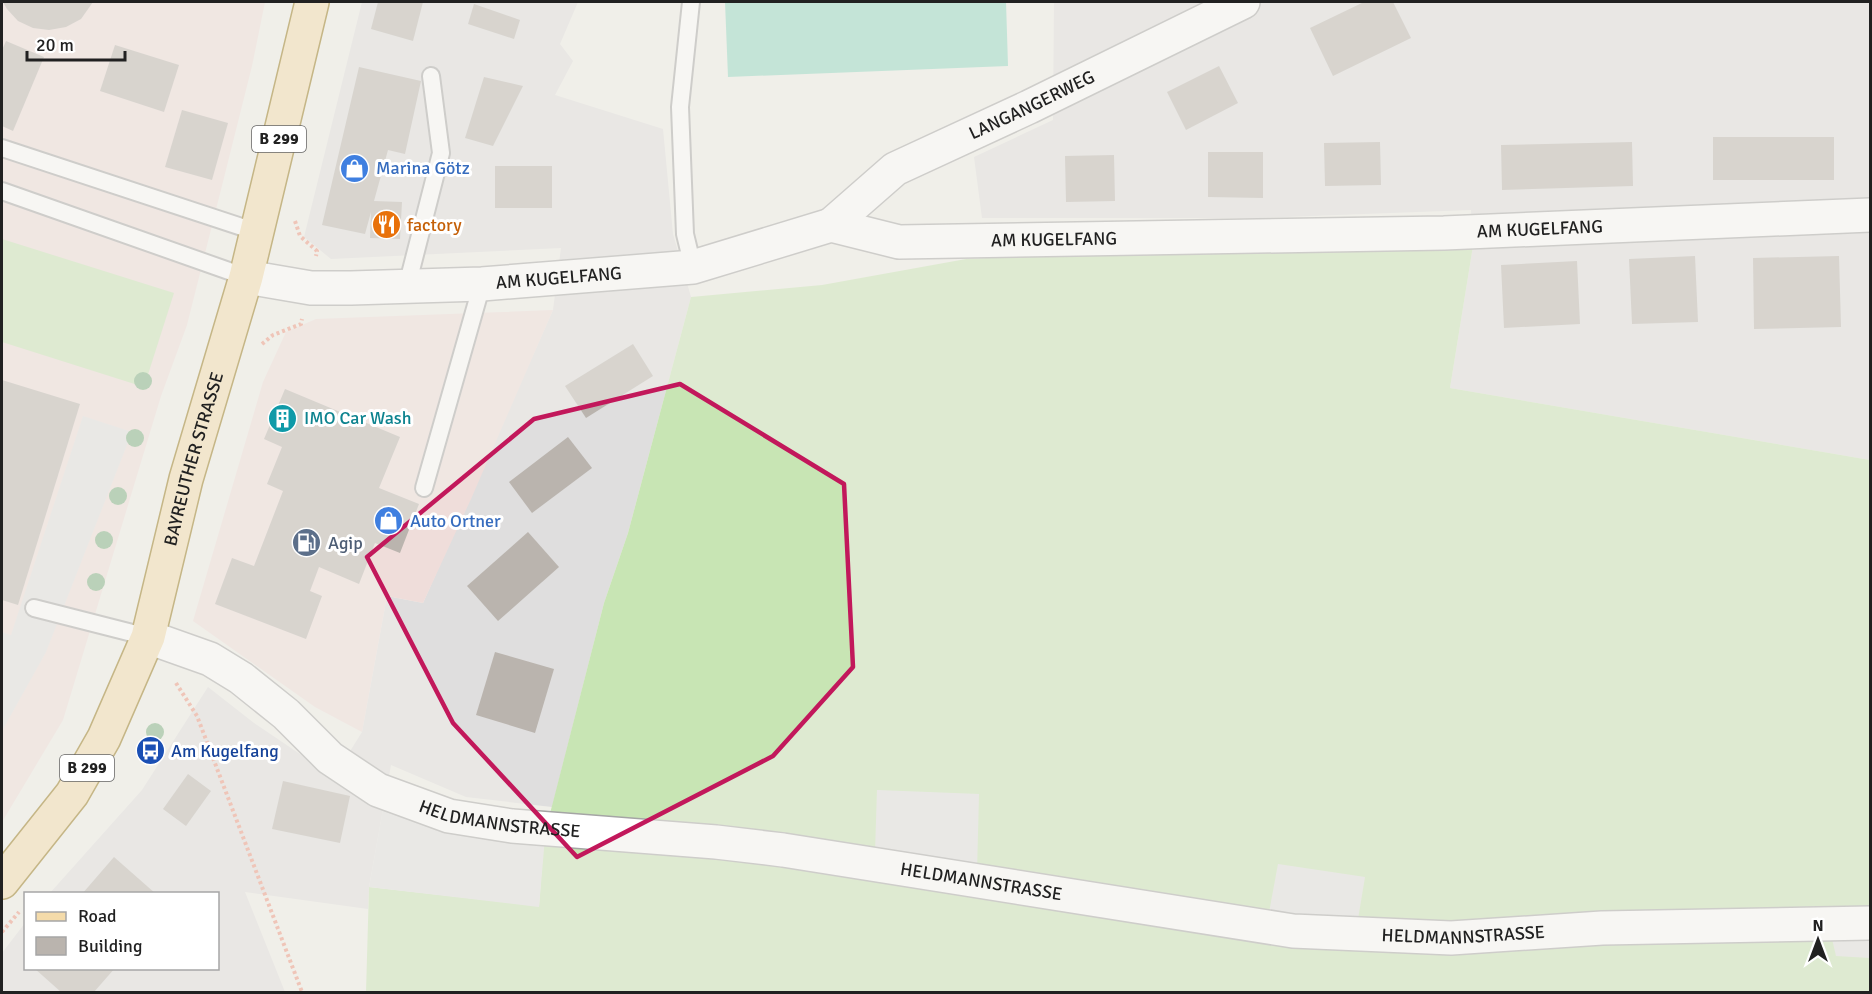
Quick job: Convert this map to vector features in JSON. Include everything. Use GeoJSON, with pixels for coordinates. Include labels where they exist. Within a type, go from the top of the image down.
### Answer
{"type":"FeatureCollection","features":[{"type":"Feature","properties":{"kind":"main road","name":"BAYREUTHER STRASSE"},"geometry":{"type":"LineString","coordinates":[[2,882],[72,794],[104,738],[148,637],[186,479],[246,277],[312,2]]}},
{"type":"Feature","properties":{"kind":"street","name":"LANGANGERWEG"},"geometry":{"type":"LineString","coordinates":[[831,225],[895,169],[1029,108],[1243,2]]}},
{"type":"Feature","properties":{"kind":"street","name":"AM KUGELFANG"},"geometry":{"type":"LineString","coordinates":[[246,277],[311,288],[407,286],[482,284],[693,267],[831,225],[899,242],[1444,233],[1870,215]]}},
{"type":"Feature","properties":{"kind":"street","name":"HELDMANNSTRASSE"},"geometry":{"type":"LineString","coordinates":[[148,637],[210,659],[241,678],[286,714],[330,758],[378,790],[449,816],[512,826],[716,842],[783,850],[1293,931],[1451,938],[1602,928],[1870,923]]}},
{"type":"Feature","properties":{"kind":"lane"},"geometry":{"type":"LineString","coordinates":[[691,2],[680,108],[685,234],[693,267]]}},
{"type":"Feature","properties":{"kind":"lane"},"geometry":{"type":"LineString","coordinates":[[407,286],[441,153],[431,76]]}},
{"type":"Feature","properties":{"kind":"lane"},"geometry":{"type":"LineString","coordinates":[[2,148],[257,232]]}},
{"type":"Feature","properties":{"kind":"lane"},"geometry":{"type":"LineString","coordinates":[[2,191],[246,277]]}},
{"type":"Feature","properties":{"kind":"lane"},"geometry":{"type":"LineString","coordinates":[[424,488],[482,284]]}},
{"type":"Feature","properties":{"kind":"lane"},"geometry":{"type":"LineString","coordinates":[[34,609],[148,637]]}},
{"type":"Feature","properties":{"kind":"path"},"geometry":{"type":"LineString","coordinates":[[176,681],[197,716],[302,993]]}},
{"type":"Feature","properties":{"kind":"path"},"geometry":{"type":"LineString","coordinates":[[2,932],[20,911]]}},
{"type":"Feature","properties":{"kind":"highlighted area"},"geometry":{"type":"Polygon","coordinates":[[[680,384],[844,484],[853,667],[773,756],[577,857],[453,723],[367,557],[534,419],[680,384]]]}},
{"type":"Feature","properties":{"kind":"shaded area"},"geometry":{"type":"Polygon","coordinates":[[[2,2],[265,2],[252,66],[187,325],[161,396],[63,720],[2,822],[2,2]]]}},
{"type":"Feature","properties":{"kind":"shaded area"},"geometry":{"type":"Polygon","coordinates":[[[362,2],[578,2],[560,44],[573,61],[555,95],[663,129],[673,234],[691,297],[628,533],[604,603],[552,807],[466,797],[391,765],[369,887],[368,909],[245,892],[285,992],[2,992],[2,953],[24,924],[24,970],[219,970],[219,892],[51,892],[142,790],[208,687],[254,723],[334,777],[362,732],[387,596],[423,603],[553,310],[561,248],[331,259],[304,237],[362,2]]]}},
{"type":"Feature","properties":{"kind":"shaded area"},"geometry":{"type":"Polygon","coordinates":[[[1054,2],[1870,2],[1870,460],[1450,388],[1473,246],[1471,210],[1259,218],[982,218],[974,157],[1053,120],[1054,2]]]}},
{"type":"Feature","properties":{"kind":"shaded area"},"geometry":{"type":"Polygon","coordinates":[[[553,310],[423,603],[387,596],[362,732],[315,707],[193,621],[263,382],[286,332],[316,319],[553,310]]]}},
{"type":"Feature","properties":{"kind":"shaded area"},"geometry":{"type":"Polygon","coordinates":[[[83,416],[132,432],[46,652],[2,731],[2,632],[11,635],[83,416]]]}},
{"type":"Feature","properties":{"kind":"shaded area"},"geometry":{"type":"Polygon","coordinates":[[[877,790],[979,794],[977,871],[875,853],[877,790]]]}},
{"type":"Feature","properties":{"kind":"shaded area"},"geometry":{"type":"Polygon","coordinates":[[[384,803],[545,837],[539,907],[369,887],[384,803]]]}},
{"type":"Feature","properties":{"kind":"shaded area"},"geometry":{"type":"Polygon","coordinates":[[[1278,864],[1365,877],[1357,925],[1268,918],[1278,864]]]}},
{"type":"Feature","properties":{"kind":"shaded area"},"geometry":{"type":"Polygon","coordinates":[[[1830,930],[1870,930],[1870,958],[1836,956],[1830,930]]]}},
{"type":"Feature","properties":{"kind":"green space"},"geometry":{"type":"Polygon","coordinates":[[[725,2],[1006,2],[1008,66],[728,77],[725,2]]]}},
{"type":"Feature","properties":{"kind":"green space"},"geometry":{"type":"Polygon","coordinates":[[[2,239],[174,293],[144,387],[2,342],[2,239]]]}},
{"type":"Feature","properties":{"kind":"green space"},"geometry":{"type":"Polygon","coordinates":[[[1473,246],[1450,388],[1870,460],[1870,992],[366,992],[369,887],[539,906],[544,837],[604,603],[628,533],[691,297],[822,285],[966,259],[1175,249],[1473,246]]]}},
{"type":"Feature","properties":{"kind":"building"},"geometry":{"type":"Polygon","coordinates":[[[3,2],[93,2],[81,19],[66,27],[49,30],[33,28],[18,21],[3,2]]]}},
{"type":"Feature","properties":{"kind":"building"},"geometry":{"type":"Polygon","coordinates":[[[378,2],[423,2],[413,41],[371,29],[378,2]]]}},
{"type":"Feature","properties":{"kind":"building"},"geometry":{"type":"Polygon","coordinates":[[[1364,2],[1393,2],[1411,38],[1333,76],[1310,28],[1364,2]]]}},
{"type":"Feature","properties":{"kind":"building"},"geometry":{"type":"Polygon","coordinates":[[[474,4],[520,20],[514,39],[468,24],[474,4]]]}},
{"type":"Feature","properties":{"kind":"building"},"geometry":{"type":"Polygon","coordinates":[[[6,41],[44,57],[13,131],[2,126],[2,50],[6,41]]]}},
{"type":"Feature","properties":{"kind":"building"},"geometry":{"type":"Polygon","coordinates":[[[115,45],[179,65],[164,112],[100,91],[115,45]]]}},
{"type":"Feature","properties":{"kind":"building"},"geometry":{"type":"Polygon","coordinates":[[[1219,66],[1238,103],[1186,130],[1167,92],[1219,66]]]}},
{"type":"Feature","properties":{"kind":"building"},"geometry":{"type":"Polygon","coordinates":[[[359,67],[421,81],[405,154],[388,150],[374,201],[402,202],[400,239],[370,238],[371,212],[365,234],[322,225],[359,67]]]}},
{"type":"Feature","properties":{"kind":"building"},"geometry":{"type":"Polygon","coordinates":[[[484,77],[523,86],[493,146],[465,138],[484,77]]]}},
{"type":"Feature","properties":{"kind":"building"},"geometry":{"type":"Polygon","coordinates":[[[182,110],[228,123],[212,180],[165,167],[182,110]]]}},
{"type":"Feature","properties":{"kind":"building"},"geometry":{"type":"Polygon","coordinates":[[[1713,137],[1834,137],[1834,180],[1713,180],[1713,137]]]}},
{"type":"Feature","properties":{"kind":"building"},"geometry":{"type":"Polygon","coordinates":[[[1380,142],[1381,185],[1325,186],[1324,143],[1380,142]]]}},
{"type":"Feature","properties":{"kind":"building"},"geometry":{"type":"Polygon","coordinates":[[[1632,142],[1633,186],[1502,190],[1501,145],[1632,142]]]}},
{"type":"Feature","properties":{"kind":"building"},"geometry":{"type":"Polygon","coordinates":[[[1208,152],[1263,152],[1263,198],[1208,197],[1208,152]]]}},
{"type":"Feature","properties":{"kind":"building"},"geometry":{"type":"Polygon","coordinates":[[[1114,155],[1115,201],[1066,202],[1065,156],[1114,155]]]}},
{"type":"Feature","properties":{"kind":"building"},"geometry":{"type":"Polygon","coordinates":[[[495,166],[552,166],[552,208],[495,208],[495,166]]]}},
{"type":"Feature","properties":{"kind":"building"},"geometry":{"type":"Polygon","coordinates":[[[1695,256],[1698,322],[1632,324],[1629,259],[1695,256]]]}},
{"type":"Feature","properties":{"kind":"building"},"geometry":{"type":"Polygon","coordinates":[[[1839,256],[1841,327],[1754,329],[1753,258],[1839,256]]]}},
{"type":"Feature","properties":{"kind":"building"},"geometry":{"type":"Polygon","coordinates":[[[1577,261],[1580,324],[1504,328],[1501,265],[1577,261]]]}},
{"type":"Feature","properties":{"kind":"building"},"geometry":{"type":"Polygon","coordinates":[[[633,344],[653,376],[586,418],[565,386],[633,344]]]}},
{"type":"Feature","properties":{"kind":"building"},"geometry":{"type":"Polygon","coordinates":[[[2,380],[80,404],[18,605],[2,600],[2,380]]]}},
{"type":"Feature","properties":{"kind":"building"},"geometry":{"type":"Polygon","coordinates":[[[285,389],[400,437],[379,488],[419,504],[400,553],[375,543],[359,584],[319,567],[310,591],[322,596],[306,639],[215,604],[232,558],[254,566],[283,491],[267,484],[282,447],[264,439],[285,389]]]}},
{"type":"Feature","properties":{"kind":"building"},"geometry":{"type":"Polygon","coordinates":[[[568,437],[592,468],[532,513],[509,482],[568,437]]]}},
{"type":"Feature","properties":{"kind":"building"},"geometry":{"type":"Polygon","coordinates":[[[528,532],[559,567],[498,621],[467,586],[528,532]]]}},
{"type":"Feature","properties":{"kind":"building"},"geometry":{"type":"Polygon","coordinates":[[[495,652],[554,669],[535,733],[476,715],[495,652]]]}},
{"type":"Feature","properties":{"kind":"building"},"geometry":{"type":"Polygon","coordinates":[[[188,774],[211,791],[186,826],[163,809],[188,774]]]}},
{"type":"Feature","properties":{"kind":"building"},"geometry":{"type":"Polygon","coordinates":[[[283,781],[350,796],[340,843],[272,829],[283,781]]]}},
{"type":"Feature","properties":{"kind":"building"},"geometry":{"type":"Polygon","coordinates":[[[114,857],[154,892],[84,892],[114,857]]]}},
{"type":"Feature","properties":{"kind":"building"},"geometry":{"type":"Polygon","coordinates":[[[36,970],[113,970],[94,992],[61,992],[36,970]]]}},
{"type":"Feature","properties":{"kind":"place","name":"Marina Götz"},"geometry":{"type":"Point","coordinates":[355,168]}},
{"type":"Feature","properties":{"kind":"place","name":"factory"},"geometry":{"type":"Point","coordinates":[386,225]}},
{"type":"Feature","properties":{"kind":"place","name":"IMO Car Wash"},"geometry":{"type":"Point","coordinates":[283,418]}},
{"type":"Feature","properties":{"kind":"place","name":"Auto Ortner"},"geometry":{"type":"Point","coordinates":[389,521]}},
{"type":"Feature","properties":{"kind":"place","name":"Agip"},"geometry":{"type":"Point","coordinates":[307,543]}},
{"type":"Feature","properties":{"kind":"place","name":"Am Kugelfang"},"geometry":{"type":"Point","coordinates":[150,751]}}]}
